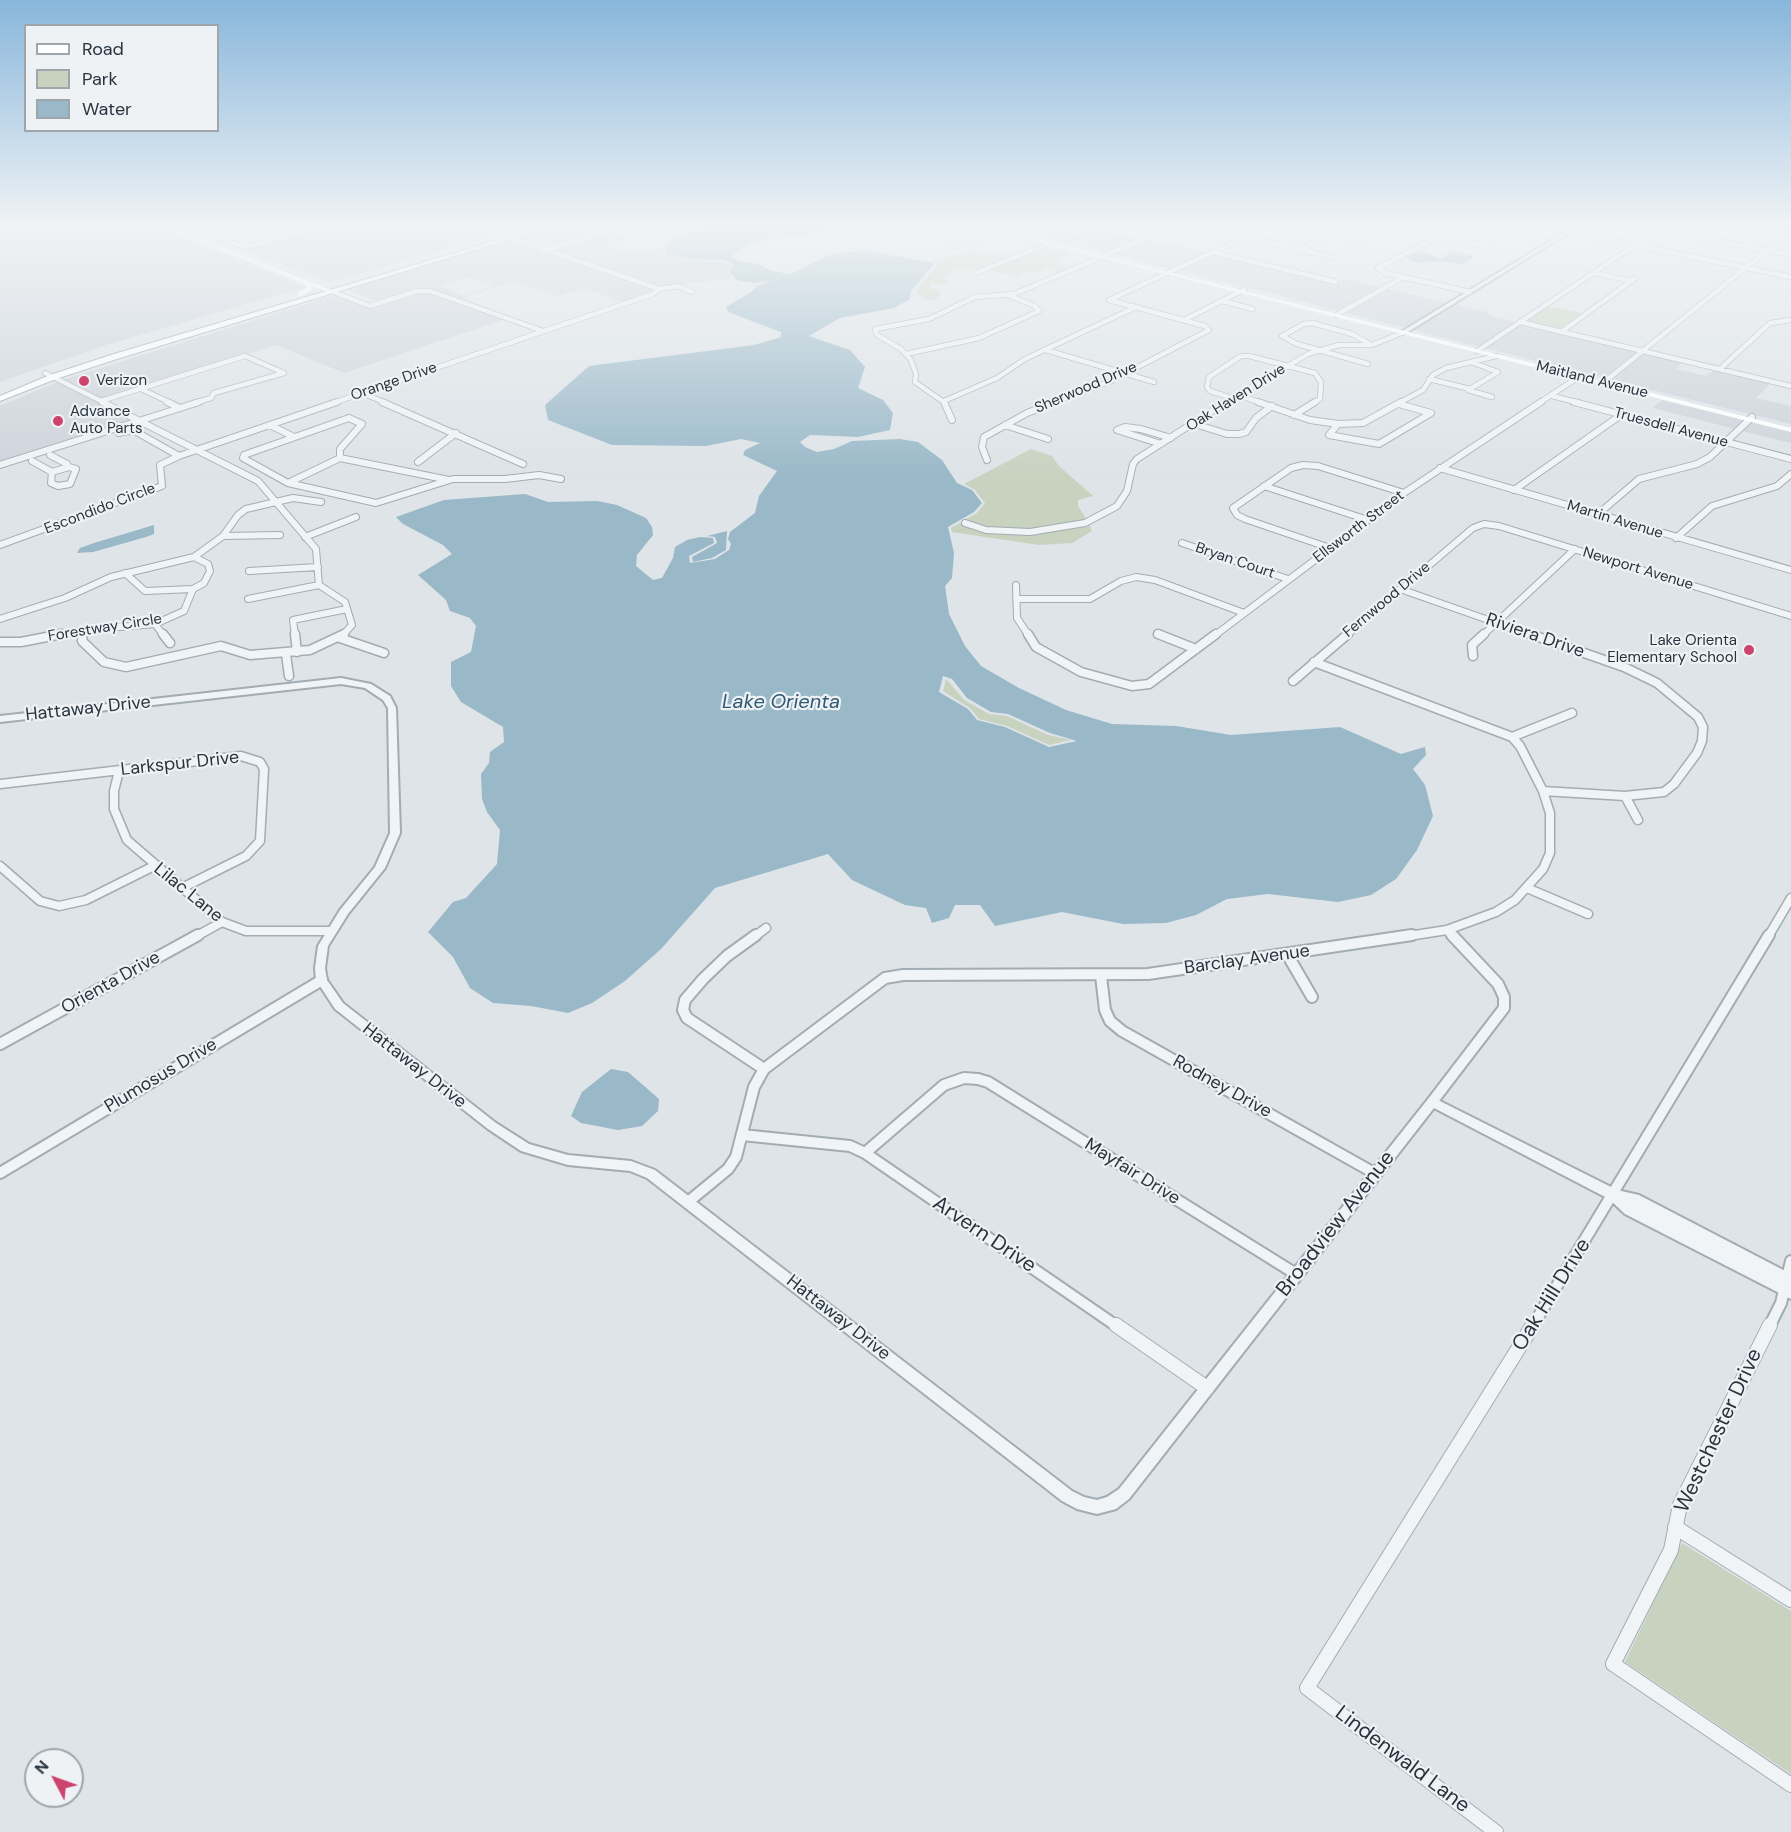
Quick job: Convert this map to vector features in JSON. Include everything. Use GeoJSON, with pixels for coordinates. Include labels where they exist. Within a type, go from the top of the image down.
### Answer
{"type":"FeatureCollection","features":[{"type":"Feature","properties":{"kind":"main road"},"geometry":{"type":"LineString","coordinates":[[0,399],[49,375],[250,309]]}},
{"type":"Feature","properties":{"kind":"main road"},"geometry":{"type":"LineString","coordinates":[[0,390],[273,309]]}},
{"type":"Feature","properties":{"kind":"main road","name":"Maitland Avenue"},"geometry":{"type":"LineString","coordinates":[[1320,309],[1406,331],[1479,353],[1581,375]]}},
{"type":"Feature","properties":{"kind":"main road"},"geometry":{"type":"LineString","coordinates":[[194,326],[203,330]]}},
{"type":"Feature","properties":{"kind":"main road","name":"Maitland Avenue"},"geometry":{"type":"LineString","coordinates":[[1479,353],[1581,375],[1791,428]]}},
{"type":"Feature","properties":{"kind":"street"},"geometry":{"type":"LineString","coordinates":[[481,309],[543,332]]}},
{"type":"Feature","properties":{"kind":"street","name":"Orange Drive"},"geometry":{"type":"LineString","coordinates":[[196,451],[608,309]]}},
{"type":"Feature","properties":{"kind":"street"},"geometry":{"type":"LineString","coordinates":[[949,309],[929,319],[874,330],[906,354],[915,366],[915,382],[944,401],[952,420]]}},
{"type":"Feature","properties":{"kind":"street"},"geometry":{"type":"LineString","coordinates":[[906,354],[973,340],[1039,311],[1038,309]]}},
{"type":"Feature","properties":{"kind":"street"},"geometry":{"type":"LineString","coordinates":[[944,401],[997,378],[1025,359],[1131,309]]}},
{"type":"Feature","properties":{"kind":"street"},"geometry":{"type":"LineString","coordinates":[[1145,309],[1184,320],[1205,309]]}},
{"type":"Feature","properties":{"kind":"street"},"geometry":{"type":"LineString","coordinates":[[1339,314],[1347,309]]}},
{"type":"Feature","properties":{"kind":"street"},"geometry":{"type":"LineString","coordinates":[[1406,331],[1441,309]]}},
{"type":"Feature","properties":{"kind":"street"},"geometry":{"type":"LineString","coordinates":[[1471,362],[1479,353],[1539,309]]}},
{"type":"Feature","properties":{"kind":"street"},"geometry":{"type":"LineString","coordinates":[[1562,332],[1593,309]]}},
{"type":"Feature","properties":{"kind":"street"},"geometry":{"type":"LineString","coordinates":[[1604,381],[1695,309]]}},
{"type":"Feature","properties":{"kind":"street","name":"Sherwood Drive"},"geometry":{"type":"LineString","coordinates":[[987,460],[982,447],[984,438],[1005,425],[1125,374],[1209,328],[1184,320]]}},
{"type":"Feature","properties":{"kind":"street"},"geometry":{"type":"LineString","coordinates":[[1720,369],[1770,323],[1791,320]]}},
{"type":"Feature","properties":{"kind":"street"},"geometry":{"type":"LineString","coordinates":[[1520,322],[1791,386]]}},
{"type":"Feature","properties":{"kind":"street"},"geometry":{"type":"LineString","coordinates":[[1368,364],[1318,350],[1282,336],[1304,324],[1312,323],[1352,334],[1372,345]]}},
{"type":"Feature","properties":{"kind":"street","name":"Oak Haven Drive"},"geometry":{"type":"LineString","coordinates":[[964,523],[986,530],[1030,532],[1085,523],[1117,506],[1127,491],[1132,464],[1235,397],[1318,350],[1340,345],[1372,345],[1406,331]]}},
{"type":"Feature","properties":{"kind":"street"},"geometry":{"type":"LineString","coordinates":[[1046,350],[1154,382]]}},
{"type":"Feature","properties":{"kind":"street"},"geometry":{"type":"LineString","coordinates":[[0,465],[211,398],[214,393],[284,373],[245,356],[101,401]]}},
{"type":"Feature","properties":{"kind":"street"},"geometry":{"type":"LineString","coordinates":[[1294,415],[1320,399],[1321,382],[1314,373],[1249,356],[1241,356],[1213,372],[1207,387],[1210,391],[1272,406],[1294,415],[1338,424],[1364,423],[1428,386],[1429,379],[1446,368],[1471,362],[1498,372],[1479,385],[1466,389]]}},
{"type":"Feature","properties":{"kind":"street"},"geometry":{"type":"LineString","coordinates":[[49,375],[258,481],[316,549],[319,585]]}},
{"type":"Feature","properties":{"kind":"street","name":"Ellsworth Street"},"geometry":{"type":"LineString","coordinates":[[1016,599],[1017,618],[1036,647],[1081,672],[1108,681],[1140,686],[1156,680],[1404,493],[1581,375]]}},
{"type":"Feature","properties":{"kind":"street"},"geometry":{"type":"LineString","coordinates":[[1429,379],[1492,397]]}},
{"type":"Feature","properties":{"kind":"street"},"geometry":{"type":"LineString","coordinates":[[141,389],[180,408]]}},
{"type":"Feature","properties":{"kind":"street"},"geometry":{"type":"LineString","coordinates":[[362,393],[523,464]]}},
{"type":"Feature","properties":{"kind":"street","name":"Truesdell Avenue"},"geometry":{"type":"LineString","coordinates":[[1552,396],[1791,459]]}},
{"type":"Feature","properties":{"kind":"street"},"geometry":{"type":"LineString","coordinates":[[1338,424],[1328,433],[1329,435],[1368,444],[1379,444],[1431,413],[1399,404]]}},
{"type":"Feature","properties":{"kind":"street"},"geometry":{"type":"LineString","coordinates":[[1195,424],[1227,434],[1239,434],[1246,432],[1256,418],[1272,406]]}},
{"type":"Feature","properties":{"kind":"street"},"geometry":{"type":"LineString","coordinates":[[1514,490],[1622,415]]}},
{"type":"Feature","properties":{"kind":"street"},"geometry":{"type":"LineString","coordinates":[[340,458],[340,449],[362,424],[349,418],[244,455],[243,458],[288,483],[338,497],[376,503],[418,492],[449,480]]}},
{"type":"Feature","properties":{"kind":"street"},"geometry":{"type":"LineString","coordinates":[[1597,515],[1630,484],[1653,474],[1697,464],[1710,457],[1751,418]]}},
{"type":"Feature","properties":{"kind":"street"},"geometry":{"type":"LineString","coordinates":[[270,425],[294,437]]}},
{"type":"Feature","properties":{"kind":"street"},"geometry":{"type":"LineString","coordinates":[[1005,425],[1048,439]]}},
{"type":"Feature","properties":{"kind":"street","name":"Oak Haven Drive"},"geometry":{"type":"LineString","coordinates":[[1161,444],[1117,430],[1125,427],[1141,429],[1171,438]]}},
{"type":"Feature","properties":{"kind":"street"},"geometry":{"type":"LineString","coordinates":[[0,471],[133,430],[179,456]]}},
{"type":"Feature","properties":{"kind":"street"},"geometry":{"type":"LineString","coordinates":[[418,462],[456,433]]}},
{"type":"Feature","properties":{"kind":"street","name":"Escondido Circle"},"geometry":{"type":"LineString","coordinates":[[0,545],[154,491],[162,486],[160,465],[196,451]]}},
{"type":"Feature","properties":{"kind":"street"},"geometry":{"type":"LineString","coordinates":[[51,455],[67,464]]}},
{"type":"Feature","properties":{"kind":"street"},"geometry":{"type":"LineString","coordinates":[[288,483],[340,458],[449,480],[505,479],[539,475],[561,479]]}},
{"type":"Feature","properties":{"kind":"street"},"geometry":{"type":"LineString","coordinates":[[32,461],[52,472]]}},
{"type":"Feature","properties":{"kind":"street"},"geometry":{"type":"LineString","coordinates":[[1330,548],[1245,519],[1233,512],[1235,505],[1291,468],[1303,465],[1318,466],[1404,493]]}},
{"type":"Feature","properties":{"kind":"street","name":"Martin Avenue"},"geometry":{"type":"LineString","coordinates":[[1440,468],[1791,570]]}},
{"type":"Feature","properties":{"kind":"street"},"geometry":{"type":"LineString","coordinates":[[1676,538],[1712,506],[1777,486],[1791,474]]}},
{"type":"Feature","properties":{"kind":"street"},"geometry":{"type":"LineString","coordinates":[[1264,486],[1368,520]]}},
{"type":"Feature","properties":{"kind":"street"},"geometry":{"type":"LineString","coordinates":[[194,556],[223,536],[238,515],[246,509],[293,498],[321,502]]}},
{"type":"Feature","properties":{"kind":"street"},"geometry":{"type":"LineString","coordinates":[[305,537],[356,517]]}},
{"type":"Feature","properties":{"kind":"street","name":"Newport Avenue"},"geometry":{"type":"LineString","coordinates":[[1484,524],[1499,526],[1791,616]]}},
{"type":"Feature","properties":{"kind":"street","name":"Fernwood Drive"},"geometry":{"type":"LineString","coordinates":[[1293,681],[1473,528],[1484,524]]}},
{"type":"Feature","properties":{"kind":"street"},"geometry":{"type":"LineString","coordinates":[[223,536],[280,535]]}},
{"type":"Feature","properties":{"kind":"street","name":"Bryan Court"},"geometry":{"type":"LineString","coordinates":[[1182,543],[1288,579]]}},
{"type":"Feature","properties":{"kind":"street"},"geometry":{"type":"LineString","coordinates":[[1473,656],[1472,645],[1575,549]]}},
{"type":"Feature","properties":{"kind":"street","name":"Forestway Circle"},"geometry":{"type":"LineString","coordinates":[[0,619],[65,598],[111,577],[194,556],[208,564],[210,571],[204,583],[193,589],[184,611],[155,624],[83,630],[21,642],[0,642]]}},
{"type":"Feature","properties":{"kind":"street"},"geometry":{"type":"LineString","coordinates":[[249,571],[318,567]]}},
{"type":"Feature","properties":{"kind":"street"},"geometry":{"type":"LineString","coordinates":[[125,573],[134,578],[145,591],[193,589]]}},
{"type":"Feature","properties":{"kind":"street"},"geometry":{"type":"LineString","coordinates":[[1016,585],[1016,599],[1090,599],[1101,595],[1121,581],[1136,577],[1155,580],[1244,613]]}},
{"type":"Feature","properties":{"kind":"street"},"geometry":{"type":"LineString","coordinates":[[83,630],[82,641],[94,654],[104,662],[126,667],[153,663],[221,646],[231,647],[250,655],[286,654],[310,650],[340,638],[352,625],[345,602],[319,585],[248,598]]}},
{"type":"Feature","properties":{"kind":"street","name":"Riviera Drive"},"geometry":{"type":"LineString","coordinates":[[1400,589],[1641,675],[1665,689],[1698,717],[1703,727],[1702,741],[1674,784],[1664,792],[1625,796],[1542,791]]}},
{"type":"Feature","properties":{"kind":"street"},"geometry":{"type":"LineString","coordinates":[[297,652],[293,620],[347,609]]}},
{"type":"Feature","properties":{"kind":"street"},"geometry":{"type":"LineString","coordinates":[[155,624],[170,643]]}},
{"type":"Feature","properties":{"kind":"street"},"geometry":{"type":"LineString","coordinates":[[1158,634],[1196,650]]}},
{"type":"Feature","properties":{"kind":"street"},"geometry":{"type":"LineString","coordinates":[[340,638],[384,653]]}},
{"type":"Feature","properties":{"kind":"street"},"geometry":{"type":"LineString","coordinates":[[286,654],[289,676]]}},
{"type":"Feature","properties":{"kind":"street"},"geometry":{"type":"LineString","coordinates":[[1314,662],[1512,737],[1572,713]]}},
{"type":"Feature","properties":{"kind":"street","name":"Hattaway Drive"},"geometry":{"type":"LineString","coordinates":[[0,719],[341,681],[359,683],[387,698],[392,708],[395,833],[380,868],[330,931],[320,955],[322,980],[332,997],[349,1015],[492,1126],[525,1148],[568,1160],[632,1166],[651,1174],[1067,1496],[1082,1504],[1097,1507]]}},
{"type":"Feature","properties":{"kind":"street","name":"Barclay Avenue"},"geometry":{"type":"LineString","coordinates":[[688,1202],[728,1169],[736,1157],[753,1087],[764,1069],[871,986],[885,978],[903,975],[1101,976],[1148,974],[1447,930],[1496,912],[1515,900],[1527,888],[1543,869],[1550,853],[1550,813],[1527,757],[1512,737]]}},
{"type":"Feature","properties":{"kind":"street","name":"Larkspur Drive"},"geometry":{"type":"LineString","coordinates":[[0,784],[241,756],[260,762],[264,769],[260,841],[246,856],[182,888]]}},
{"type":"Feature","properties":{"kind":"street","name":"Lilac Lane"},"geometry":{"type":"LineString","coordinates":[[119,771],[114,791],[114,809],[120,828],[137,851],[222,922],[246,931],[330,931]]}},
{"type":"Feature","properties":{"kind":"street"},"geometry":{"type":"LineString","coordinates":[[1625,796],[1638,820]]}},
{"type":"Feature","properties":{"kind":"street"},"geometry":{"type":"LineString","coordinates":[[0,866],[40,901],[58,906],[86,900],[154,866]]}},
{"type":"Feature","properties":{"kind":"street"},"geometry":{"type":"LineString","coordinates":[[1527,888],[1588,914]]}},
{"type":"Feature","properties":{"kind":"street","name":"Oak Hill Drive"},"geometry":{"type":"LineString","coordinates":[[1307,1688],[1614,1195],[1791,898]]}},
{"type":"Feature","properties":{"kind":"street","name":"Orienta Drive"},"geometry":{"type":"LineString","coordinates":[[0,1044],[222,922]]}},
{"type":"Feature","properties":{"kind":"street"},"geometry":{"type":"LineString","coordinates":[[764,1069],[687,1018],[683,1010],[685,1000],[703,979],[727,956],[766,928]]}},
{"type":"Feature","properties":{"kind":"street","name":"Broadview Avenue"},"geometry":{"type":"LineString","coordinates":[[1097,1507],[1111,1504],[1124,1494],[1504,1008],[1504,997],[1498,984],[1447,930]]}},
{"type":"Feature","properties":{"kind":"street"},"geometry":{"type":"LineString","coordinates":[[1287,954],[1312,997]]}},
{"type":"Feature","properties":{"kind":"street","name":"Rodney Drive"},"geometry":{"type":"LineString","coordinates":[[1101,976],[1105,1010],[1110,1021],[1122,1031],[1376,1174]]}},
{"type":"Feature","properties":{"kind":"street","name":"Plumosus Drive"},"geometry":{"type":"LineString","coordinates":[[0,1173],[322,980]]}},
{"type":"Feature","properties":{"kind":"street","name":"Mayfair Drive"},"geometry":{"type":"LineString","coordinates":[[865,1153],[944,1085],[964,1078],[987,1082],[1296,1274]]}},
{"type":"Feature","properties":{"kind":"street"},"geometry":{"type":"LineString","coordinates":[[1432,1102],[1614,1195],[1630,1210],[1788,1285]]}},
{"type":"Feature","properties":{"kind":"street","name":"Arvern Drive"},"geometry":{"type":"LineString","coordinates":[[742,1135],[850,1146],[865,1153],[1207,1388]]}},
{"type":"Feature","properties":{"kind":"street","name":"Westchester Drive"},"geometry":{"type":"LineString","coordinates":[[1791,1261],[1788,1285],[1781,1303],[1680,1505],[1671,1550],[1612,1664],[1791,1785]]}},
{"type":"Feature","properties":{"kind":"street"},"geometry":{"type":"LineString","coordinates":[[1675,1527],[1791,1600]]}},
{"type":"Feature","properties":{"kind":"street","name":"Lindenwald Lane"},"geometry":{"type":"LineString","coordinates":[[1307,1688],[1496,1832]]}},
{"type":"Feature","properties":{"kind":"shaded area"},"geometry":{"type":"Polygon","coordinates":[[[0,309],[228,309],[103,346],[0,382],[0,309]]]}},
{"type":"Feature","properties":{"kind":"shaded area"},"geometry":{"type":"Polygon","coordinates":[[[288,309],[477,309],[505,319],[344,373],[276,345],[102,400],[62,380],[288,309]]]}},
{"type":"Feature","properties":{"kind":"shaded area"},"geometry":{"type":"Polygon","coordinates":[[[486,309],[511,317],[509,318],[486,309]]]}},
{"type":"Feature","properties":{"kind":"shaded area"},"geometry":{"type":"Polygon","coordinates":[[[1351,309],[1437,309],[1407,328],[1345,313],[1351,309]]]}},
{"type":"Feature","properties":{"kind":"shaded area"},"geometry":{"type":"Polygon","coordinates":[[[1445,309],[1476,309],[1515,322],[1479,347],[1413,330],[1445,309]]]}},
{"type":"Feature","properties":{"kind":"shaded area"},"geometry":{"type":"Polygon","coordinates":[[[1521,323],[1638,352],[1604,378],[1485,348],[1521,323]]]}},
{"type":"Feature","properties":{"kind":"shaded area"},"geometry":{"type":"Polygon","coordinates":[[[1644,353],[1683,362],[1676,369],[1706,376],[1714,370],[1771,383],[1756,398],[1791,406],[1791,424],[1611,380],[1644,353]]]}},
{"type":"Feature","properties":{"kind":"shaded area"},"geometry":{"type":"Polygon","coordinates":[[[57,382],[134,421],[0,463],[0,406],[57,382]]]}},
{"type":"Feature","properties":{"kind":"shaded area"},"geometry":{"type":"Polygon","coordinates":[[[1662,400],[1744,420],[1735,429],[1653,408],[1662,400]]]}},
{"type":"Feature","properties":{"kind":"shaded area"},"geometry":{"type":"Polygon","coordinates":[[[1751,422],[1791,432],[1791,443],[1742,431],[1751,422]]]}},
{"type":"Feature","properties":{"kind":"green space"},"geometry":{"type":"Polygon","coordinates":[[[1542,309],[1565,309],[1583,313],[1560,328],[1525,321],[1542,309]]]}},
{"type":"Feature","properties":{"kind":"green space"},"geometry":{"type":"Polygon","coordinates":[[[1031,449],[1052,456],[1059,466],[1093,496],[1078,500],[1078,506],[1087,520],[1029,531],[988,528],[964,520],[977,513],[985,503],[975,490],[964,484],[1031,449]]]}},
{"type":"Feature","properties":{"kind":"green space"},"geometry":{"type":"Polygon","coordinates":[[[960,523],[986,532],[1030,534],[1089,524],[1092,531],[1072,543],[1039,545],[952,532],[951,528],[960,523]]]}},
{"type":"Feature","properties":{"kind":"green space"},"geometry":{"type":"Polygon","coordinates":[[[946,679],[964,700],[989,714],[1007,716],[1048,735],[1071,740],[1049,745],[1007,726],[979,719],[970,708],[943,691],[946,679]]]}},
{"type":"Feature","properties":{"kind":"green space"},"geometry":{"type":"Polygon","coordinates":[[[1682,1543],[1791,1611],[1791,1774],[1625,1662],[1682,1543]]]}},
{"type":"Feature","properties":{"kind":"water","name":"Lake Orienta"},"geometry":{"type":"Polygon","coordinates":[[[727,309],[886,309],[840,318],[809,336],[850,350],[865,367],[858,388],[883,400],[893,413],[890,430],[858,437],[810,435],[800,442],[817,452],[834,449],[852,441],[900,439],[918,442],[942,460],[957,483],[972,490],[982,503],[974,512],[948,527],[954,553],[952,578],[945,586],[949,614],[965,646],[981,666],[1019,688],[1066,710],[1112,724],[1176,726],[1231,735],[1340,727],[1401,754],[1425,747],[1426,755],[1413,769],[1425,785],[1433,816],[1417,850],[1396,879],[1371,895],[1338,902],[1268,894],[1227,899],[1196,915],[1166,923],[1123,924],[1062,912],[995,926],[980,905],[955,905],[949,918],[932,923],[926,908],[905,905],[852,880],[828,854],[715,888],[661,949],[625,981],[592,1003],[568,1013],[531,1006],[493,1003],[470,988],[453,957],[428,932],[453,902],[466,898],[497,864],[500,830],[487,812],[482,799],[481,774],[489,763],[490,752],[504,742],[503,727],[461,702],[451,686],[451,662],[471,652],[476,626],[470,618],[450,611],[446,600],[418,575],[452,554],[443,545],[403,524],[396,517],[444,500],[525,494],[548,502],[597,501],[617,505],[646,518],[652,527],[653,535],[637,555],[636,566],[653,580],[662,578],[673,558],[675,547],[687,540],[700,537],[713,538],[714,543],[689,556],[690,563],[715,559],[729,550],[730,532],[755,513],[759,496],[777,471],[743,455],[745,450],[760,443],[741,439],[706,446],[612,445],[548,420],[545,405],[589,366],[754,345],[781,337],[781,332],[728,312],[727,309]],[[943,676],[939,692],[968,709],[977,720],[1005,727],[1049,747],[1077,741],[1050,733],[1008,714],[991,712],[967,698],[952,679],[943,676]]]}},
{"type":"Feature","properties":{"kind":"water"},"geometry":{"type":"Polygon","coordinates":[[[154,525],[154,534],[146,537],[93,552],[77,553],[80,548],[154,525]]]}},
{"type":"Feature","properties":{"kind":"water"},"geometry":{"type":"Polygon","coordinates":[[[727,531],[726,550],[712,558],[693,562],[692,557],[717,543],[715,537],[707,536],[727,531]]]}},
{"type":"Feature","properties":{"kind":"water"},"geometry":{"type":"Polygon","coordinates":[[[611,1069],[628,1072],[659,1099],[658,1111],[642,1126],[618,1130],[581,1123],[571,1116],[582,1092],[611,1069]]]}},
{"type":"Feature","properties":{"kind":"place","name":"Verizon"},"geometry":{"type":"Point","coordinates":[84,381]}},
{"type":"Feature","properties":{"kind":"place","name":"Advance Auto Parts"},"geometry":{"type":"Point","coordinates":[58,421]}},
{"type":"Feature","properties":{"kind":"place","name":"Lake Orienta Elementary School"},"geometry":{"type":"Point","coordinates":[1749,650]}}]}
